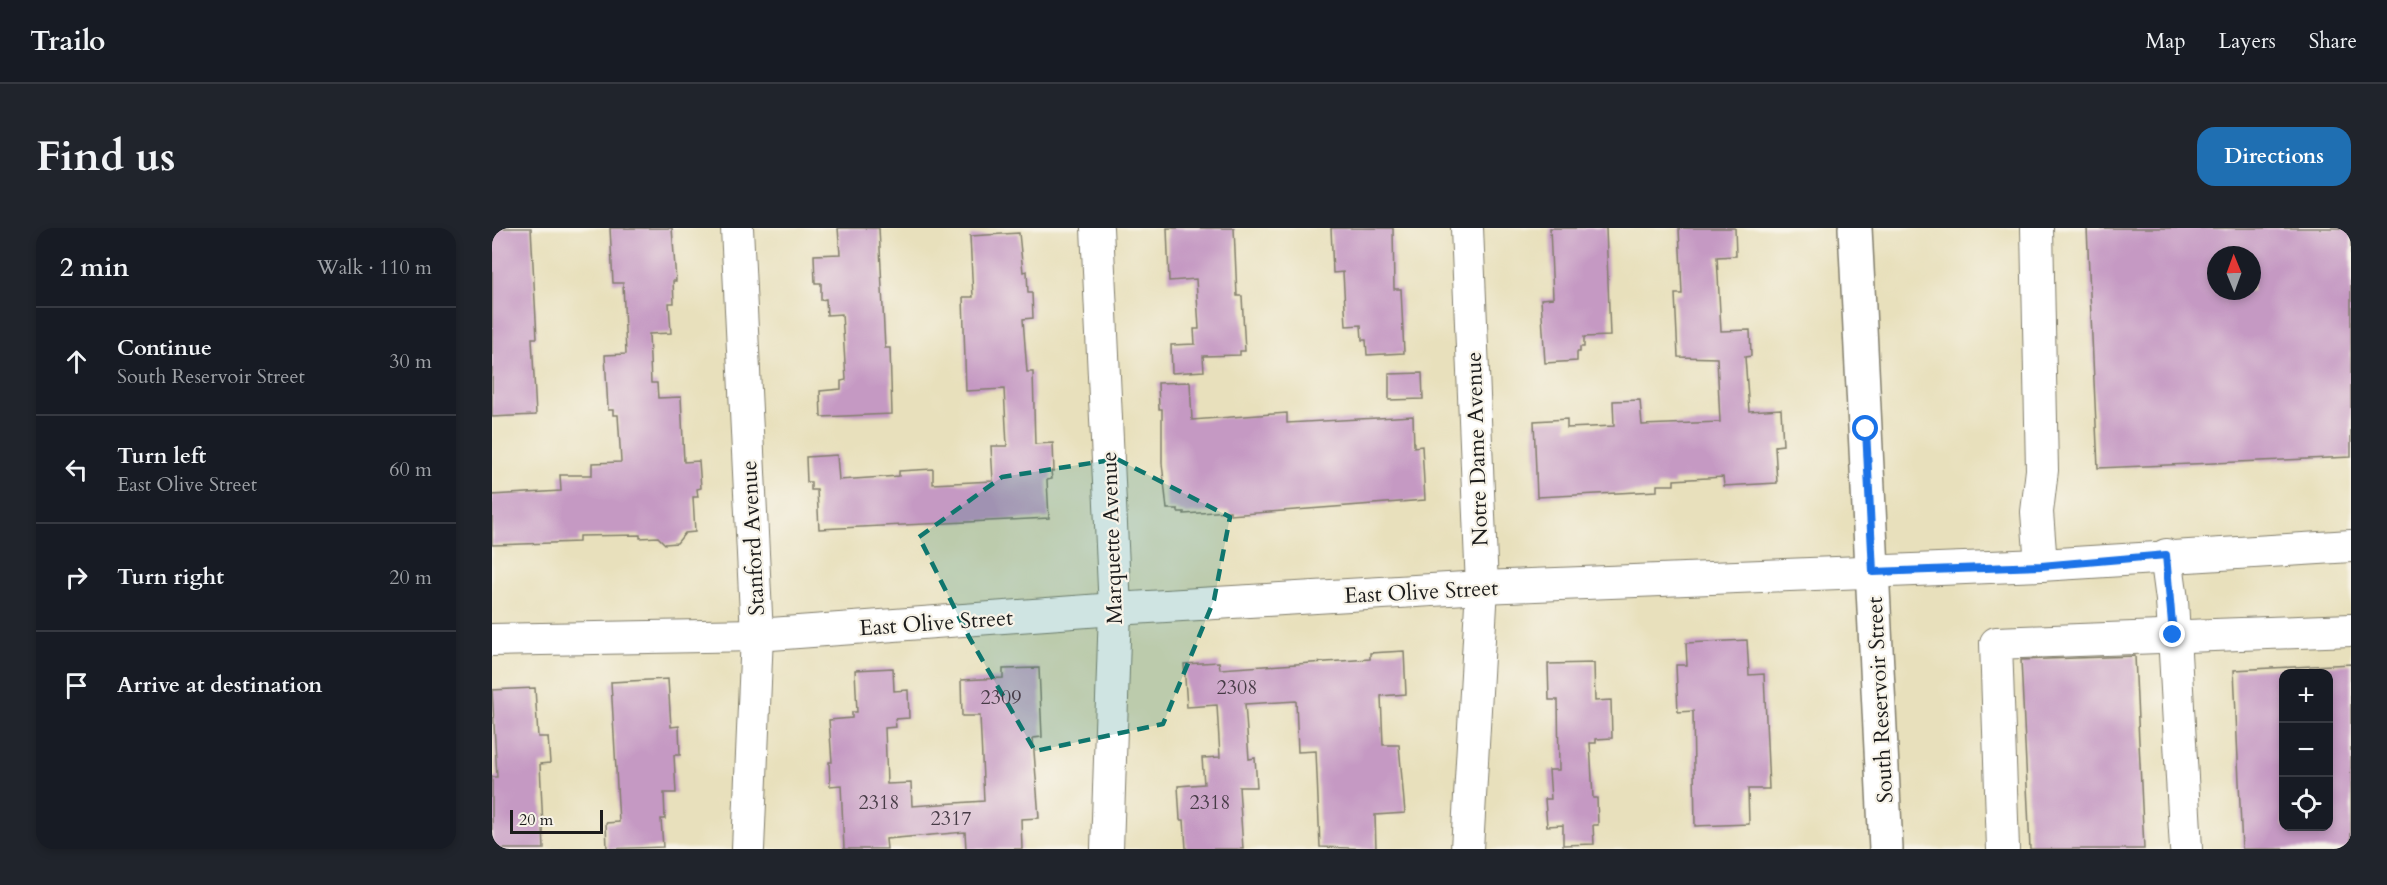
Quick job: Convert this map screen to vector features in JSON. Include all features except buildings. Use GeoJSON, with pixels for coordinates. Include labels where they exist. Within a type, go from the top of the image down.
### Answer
{"type":"FeatureCollection","features":[{"type":"Feature","properties":{"kind":"main road","name":"South Reservoir Street"},"geometry":{"type":"LineString","coordinates":[[1855,228],[1886,849]]}},
{"type":"Feature","properties":{"kind":"street","name":"Stanford Avenue"},"geometry":{"type":"LineString","coordinates":[[737,228],[757,635],[748,849]]}},
{"type":"Feature","properties":{"kind":"street","name":"Marquette Avenue"},"geometry":{"type":"LineString","coordinates":[[1097,228],[1115,609],[1107,849]]}},
{"type":"Feature","properties":{"kind":"street","name":"Notre Dame Avenue"},"geometry":{"type":"LineString","coordinates":[[1467,228],[1482,586],[1467,849]]}},
{"type":"Feature","properties":{"kind":"street"},"geometry":{"type":"LineString","coordinates":[[2037,228],[2042,470],[2037,512],[2041,566]]}},
{"type":"Feature","properties":{"kind":"street","name":"East Olive Street"},"geometry":{"type":"LineString","coordinates":[[492,640],[757,635],[1115,609],[1482,586],[2041,566],[2166,555],[2351,546]]}},
{"type":"Feature","properties":{"kind":"street"},"geometry":{"type":"LineString","coordinates":[[2166,555],[2186,849]]}},
{"type":"Feature","properties":{"kind":"street"},"geometry":{"type":"LineString","coordinates":[[2003,849],[1996,643],[2351,630]]}},
{"type":"Feature","properties":{"kind":"highlighted area"},"geometry":{"type":"Polygon","coordinates":[[[1117,459],[1230,517],[1214,600],[1163,724],[1035,751],[969,637],[919,537],[1002,477],[1117,459]]]}},
{"type":"Feature","properties":{"kind":"route"},"geometry":{"type":"LineString","coordinates":[[1866,429],[1873,572],[2041,566],[2166,555],[2172,600],[2173,635]]}}]}
